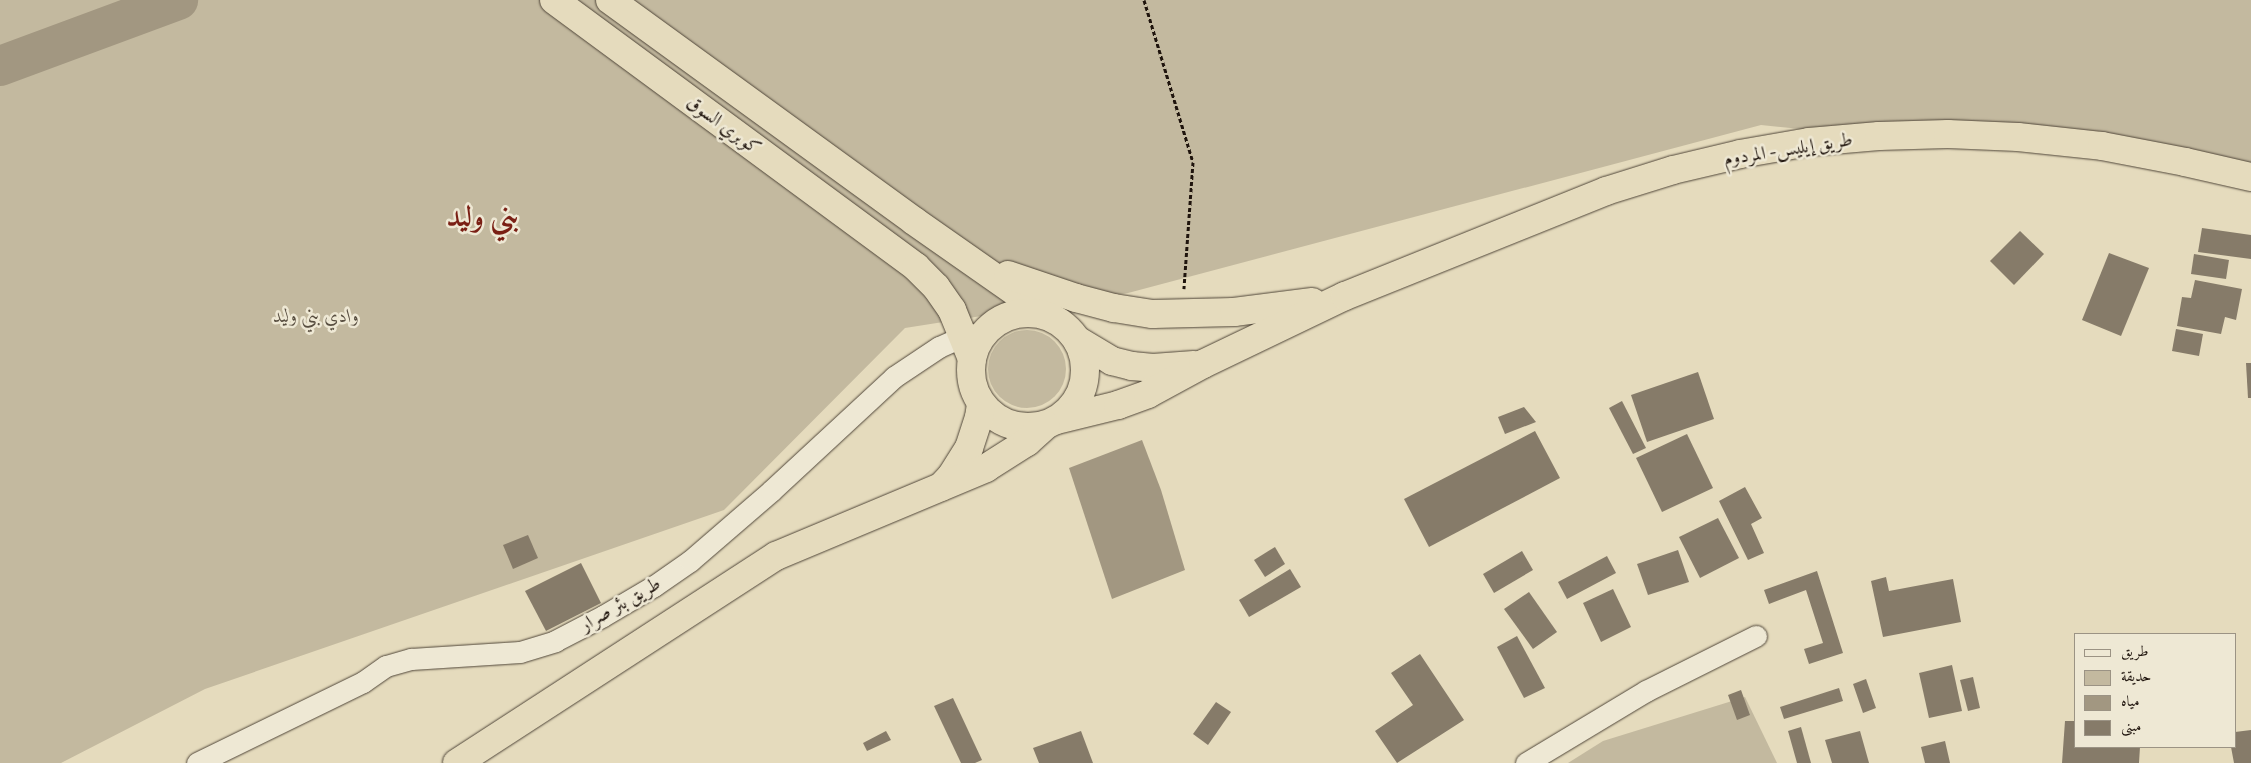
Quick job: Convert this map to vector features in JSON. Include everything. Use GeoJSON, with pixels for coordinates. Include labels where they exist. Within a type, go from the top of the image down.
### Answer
{"type":"FeatureCollection","features":[{"type":"Feature","properties":{"kind":"highway","name":"كوبري السوق"},"geometry":{"type":"LineString","coordinates":[[554,0],[916,267],[936,287],[974,342]]}},
{"type":"Feature","properties":{"kind":"highway","name":"كوبري السوق"},"geometry":{"type":"LineString","coordinates":[[610,0],[961,254]]}},
{"type":"Feature","properties":{"kind":"highway","name":"طريق إيليس- المردوم"},"geometry":{"type":"LineString","coordinates":[[1345,296],[1606,191],[1682,168],[1740,154],[1809,142],[1879,136],[1948,134],[2018,137],[2102,146],[2251,177]]}},
{"type":"Feature","properties":{"kind":"highway"},"geometry":{"type":"LineString","coordinates":[[961,254],[1040,288],[1114,308],[1153,314],[1192,314],[1274,309],[1345,296]]}},
{"type":"Feature","properties":{"kind":"highway"},"geometry":{"type":"LineString","coordinates":[[457,763],[776,556],[971,475],[1007,456],[1072,409],[1081,393],[1086,376],[1084,357],[1077,340],[1070,331],[961,254]]}},
{"type":"Feature","properties":{"kind":"highway"},"geometry":{"type":"LineString","coordinates":[[1050,318],[1027,313],[1015,315],[994,325],[974,342],[972,382],[981,402],[993,416],[1010,424],[1027,428],[1118,405],[1176,380],[1203,364],[1345,296]]}},
{"type":"Feature","properties":{"kind":"highway"},"geometry":{"type":"LineString","coordinates":[[1077,340],[1100,355],[1132,366],[1153,368],[1203,364]]}},
{"type":"Feature","properties":{"kind":"highway"},"geometry":{"type":"LineString","coordinates":[[941,486],[952,475],[968,448],[979,418],[981,402]]}},
{"type":"Feature","properties":{"kind":"street","name":"طريق بئر صرار"},"geometry":{"type":"LineString","coordinates":[[197,763],[364,682],[386,666],[411,659],[520,652],[555,641],[603,616],[654,586],[705,548],[771,491],[894,376],[925,355],[974,342]]}},
{"type":"Feature","properties":{"kind":"street"},"geometry":{"type":"LineString","coordinates":[[1526,763],[1646,691],[1756,636]]}},
{"type":"Feature","properties":{"kind":"path"},"geometry":{"type":"LineString","coordinates":[[1144,0],[1193,162],[1184,290]]}},
{"type":"Feature","properties":{"kind":"green space","name":"وادي بني وليد"},"geometry":{"type":"Polygon","coordinates":[[[0,0],[2251,0],[2251,174],[1761,125],[1128,293],[905,328],[724,510],[205,689],[61,763],[0,763],[0,0]]]}},
{"type":"Feature","properties":{"kind":"green space"},"geometry":{"type":"Polygon","coordinates":[[[1027,330],[1042,333],[1055,341],[1063,354],[1066,369],[1063,384],[1055,397],[1042,405],[1027,408],[1012,405],[999,397],[991,384],[988,369],[991,354],[999,341],[1012,333],[1027,330]]]}},
{"type":"Feature","properties":{"kind":"green space"},"geometry":{"type":"Polygon","coordinates":[[[1745,697],[1777,763],[1568,763],[1603,741],[1745,697]]]}},
{"type":"Feature","properties":{"kind":"water"},"geometry":{"type":"Polygon","coordinates":[[[1142,440],[1161,490],[1185,570],[1112,599],[1069,468],[1142,440]]]}},
{"type":"Feature","properties":{"kind":"building"},"geometry":{"type":"Polygon","coordinates":[[[2202,228],[2251,235],[2251,259],[2198,252],[2202,228]]]}},
{"type":"Feature","properties":{"kind":"building"},"geometry":{"type":"Polygon","coordinates":[[[2020,231],[2044,254],[2014,285],[1990,261],[2020,231]]]}},
{"type":"Feature","properties":{"kind":"building"},"geometry":{"type":"Polygon","coordinates":[[[2109,253],[2149,268],[2121,336],[2082,320],[2109,253]]]}},
{"type":"Feature","properties":{"kind":"building"},"geometry":{"type":"Polygon","coordinates":[[[2194,254],[2229,260],[2226,279],[2191,274],[2194,254]]]}},
{"type":"Feature","properties":{"kind":"building"},"geometry":{"type":"Polygon","coordinates":[[[2195,280],[2242,289],[2236,320],[2225,317],[2221,334],[2177,326],[2182,297],[2191,298],[2195,280]]]}},
{"type":"Feature","properties":{"kind":"building"},"geometry":{"type":"Polygon","coordinates":[[[2176,329],[2203,334],[2199,356],[2172,351],[2176,329]]]}},
{"type":"Feature","properties":{"kind":"building"},"geometry":{"type":"Polygon","coordinates":[[[2246,363],[2251,363],[2251,398],[2248,398],[2246,363]]]}},
{"type":"Feature","properties":{"kind":"building"},"geometry":{"type":"Polygon","coordinates":[[[1698,372],[1714,419],[1647,442],[1631,395],[1698,372]]]}},
{"type":"Feature","properties":{"kind":"building"},"geometry":{"type":"Polygon","coordinates":[[[1622,401],[1646,448],[1633,454],[1609,408],[1622,401]]]}},
{"type":"Feature","properties":{"kind":"building"},"geometry":{"type":"Polygon","coordinates":[[[1524,407],[1536,422],[1505,434],[1498,417],[1524,407]]]}},
{"type":"Feature","properties":{"kind":"building"},"geometry":{"type":"Polygon","coordinates":[[[1535,431],[1560,478],[1429,547],[1404,499],[1535,431]]]}},
{"type":"Feature","properties":{"kind":"building"},"geometry":{"type":"Polygon","coordinates":[[[1687,434],[1713,488],[1662,512],[1636,458],[1687,434]]]}},
{"type":"Feature","properties":{"kind":"building"},"geometry":{"type":"Polygon","coordinates":[[[1745,487],[1762,518],[1751,524],[1764,553],[1748,560],[1719,501],[1745,487]]]}},
{"type":"Feature","properties":{"kind":"building"},"geometry":{"type":"Polygon","coordinates":[[[1718,518],[1739,558],[1700,578],[1679,537],[1718,518]]]}},
{"type":"Feature","properties":{"kind":"building"},"geometry":{"type":"Polygon","coordinates":[[[528,535],[538,558],[513,569],[503,545],[528,535]]]}},
{"type":"Feature","properties":{"kind":"building"},"geometry":{"type":"Polygon","coordinates":[[[1275,547],[1285,564],[1265,577],[1254,560],[1275,547]]]}},
{"type":"Feature","properties":{"kind":"building"},"geometry":{"type":"Polygon","coordinates":[[[1678,550],[1689,582],[1648,595],[1637,564],[1678,550]]]}},
{"type":"Feature","properties":{"kind":"building"},"geometry":{"type":"Polygon","coordinates":[[[1522,551],[1533,570],[1494,593],[1483,574],[1522,551]]]}},
{"type":"Feature","properties":{"kind":"building"},"geometry":{"type":"Polygon","coordinates":[[[1607,556],[1616,573],[1567,599],[1558,582],[1607,556]]]}},
{"type":"Feature","properties":{"kind":"building"},"geometry":{"type":"Polygon","coordinates":[[[581,563],[601,603],[546,631],[525,591],[581,563]]]}},
{"type":"Feature","properties":{"kind":"building"},"geometry":{"type":"Polygon","coordinates":[[[1290,569],[1301,587],[1249,617],[1239,600],[1290,569]]]}},
{"type":"Feature","properties":{"kind":"building"},"geometry":{"type":"Polygon","coordinates":[[[1817,571],[1843,653],[1809,664],[1804,649],[1823,643],[1806,590],[1769,604],[1764,590],[1817,571]]]}},
{"type":"Feature","properties":{"kind":"building"},"geometry":{"type":"Polygon","coordinates":[[[1886,577],[1889,591],[1953,579],[1961,622],[1883,637],[1871,581],[1886,577]]]}},
{"type":"Feature","properties":{"kind":"building"},"geometry":{"type":"Polygon","coordinates":[[[1613,589],[1631,627],[1601,642],[1583,603],[1613,589]]]}},
{"type":"Feature","properties":{"kind":"building"},"geometry":{"type":"Polygon","coordinates":[[[1529,592],[1557,632],[1533,649],[1504,609],[1529,592]]]}},
{"type":"Feature","properties":{"kind":"building"},"geometry":{"type":"Polygon","coordinates":[[[1517,636],[1545,688],[1524,698],[1497,647],[1517,636]]]}},
{"type":"Feature","properties":{"kind":"building"},"geometry":{"type":"Polygon","coordinates":[[[1420,654],[1464,720],[1397,763],[1375,731],[1413,705],[1391,673],[1420,654]]]}},
{"type":"Feature","properties":{"kind":"building"},"geometry":{"type":"Polygon","coordinates":[[[1952,665],[1962,711],[1929,718],[1919,673],[1952,665]]]}},
{"type":"Feature","properties":{"kind":"building"},"geometry":{"type":"Polygon","coordinates":[[[1973,677],[1980,708],[1968,711],[1960,680],[1973,677]]]}},
{"type":"Feature","properties":{"kind":"building"},"geometry":{"type":"Polygon","coordinates":[[[1866,679],[1876,708],[1863,713],[1853,684],[1866,679]]]}},
{"type":"Feature","properties":{"kind":"building"},"geometry":{"type":"Polygon","coordinates":[[[1839,688],[1843,701],[1784,719],[1780,707],[1839,688]]]}},
{"type":"Feature","properties":{"kind":"building"},"geometry":{"type":"Polygon","coordinates":[[[1741,690],[1750,715],[1737,720],[1728,695],[1741,690]]]}},
{"type":"Feature","properties":{"kind":"building"},"geometry":{"type":"Polygon","coordinates":[[[953,698],[982,760],[975,763],[961,763],[934,706],[953,698]]]}},
{"type":"Feature","properties":{"kind":"building"},"geometry":{"type":"Polygon","coordinates":[[[1216,702],[1231,712],[1208,745],[1193,734],[1216,702]]]}},
{"type":"Feature","properties":{"kind":"building"},"geometry":{"type":"Polygon","coordinates":[[[2065,721],[2074,721],[2074,748],[2140,748],[2139,763],[2062,763],[2065,721]]]}},
{"type":"Feature","properties":{"kind":"building"},"geometry":{"type":"Polygon","coordinates":[[[1801,727],[1811,763],[1797,763],[1788,731],[1801,727]]]}},
{"type":"Feature","properties":{"kind":"building"},"geometry":{"type":"Polygon","coordinates":[[[2251,730],[2251,763],[2234,763],[2231,748],[2236,748],[2236,732],[2251,730]]]}},
{"type":"Feature","properties":{"kind":"building"},"geometry":{"type":"Polygon","coordinates":[[[886,731],[891,740],[867,751],[863,743],[886,731]]]}},
{"type":"Feature","properties":{"kind":"building"},"geometry":{"type":"Polygon","coordinates":[[[1081,731],[1093,763],[1039,763],[1033,748],[1081,731]]]}},
{"type":"Feature","properties":{"kind":"building"},"geometry":{"type":"Polygon","coordinates":[[[1860,731],[1869,763],[1832,763],[1825,740],[1860,731]]]}},
{"type":"Feature","properties":{"kind":"building"},"geometry":{"type":"Polygon","coordinates":[[[1945,741],[1950,763],[1925,763],[1921,747],[1945,741]]]}},
{"type":"Feature","properties":{"kind":"waterway","name":"وادي بني وليد"},"geometry":{"type":"LineString","coordinates":[[0,66],[178,0]]}},
{"type":"Feature","properties":{"kind":"district","name":"بني وليد"},"geometry":{"type":"Point","coordinates":[483,216]}}]}
